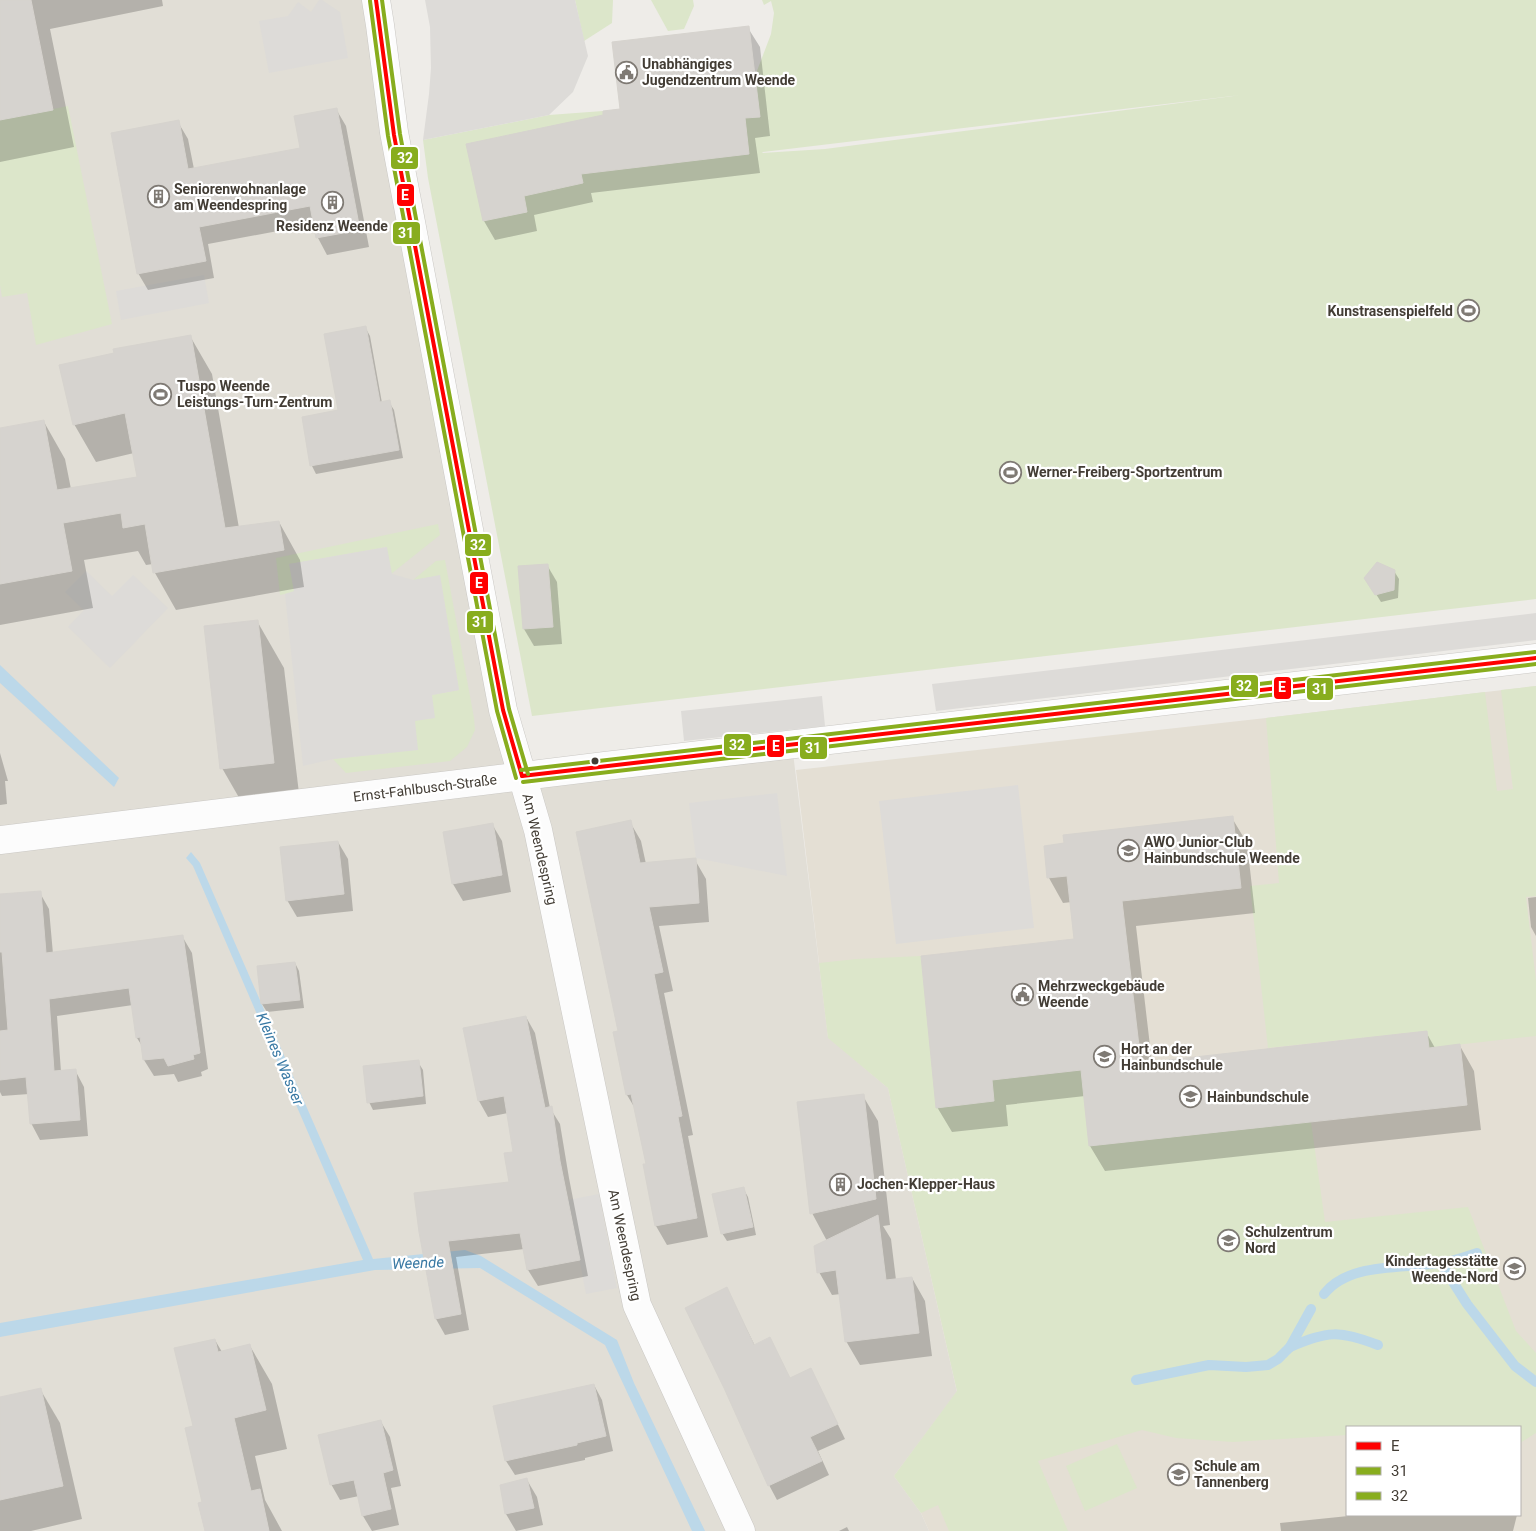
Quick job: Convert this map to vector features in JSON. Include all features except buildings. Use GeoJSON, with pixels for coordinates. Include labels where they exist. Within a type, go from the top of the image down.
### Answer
{"type":"FeatureCollection","features":[{"type":"Feature","properties":{"kind":"street","name":"Am Weendespring"},"geometry":{"type":"LineString","coordinates":[[376,0],[394,132],[503,710],[538,830],[637,1305],[741,1531]]}},
{"type":"Feature","properties":{"kind":"street","name":"Ernst-Fahlbusch-Straße"},"geometry":{"type":"LineString","coordinates":[[0,840],[522,776],[1536,658]]}},
{"type":"Feature","properties":{"kind":"shaded area"},"geometry":{"type":"Polygon","coordinates":[[[0,0],[372,0],[514,785],[793,753],[828,1037],[888,1088],[957,1392],[894,1476],[921,1513],[929,1531],[0,1531],[0,0]]]}},
{"type":"Feature","properties":{"kind":"shaded area"},"geometry":{"type":"Polygon","coordinates":[[[319,0],[340,12],[348,58],[269,73],[259,21],[288,16],[298,2],[311,12],[319,0]]]}},
{"type":"Feature","properties":{"kind":"shaded area"},"geometry":{"type":"Polygon","coordinates":[[[425,0],[575,0],[588,56],[573,92],[549,115],[423,140],[431,68],[430,27],[425,0]]]}},
{"type":"Feature","properties":{"kind":"shaded area"},"geometry":{"type":"Polygon","coordinates":[[[204,275],[209,303],[121,320],[116,291],[204,275]]]}},
{"type":"Feature","properties":{"kind":"shaded area"},"geometry":{"type":"Polygon","coordinates":[[[387,547],[392,574],[413,580],[440,575],[459,690],[432,695],[435,718],[415,721],[418,750],[333,759],[303,766],[285,594],[294,591],[289,564],[387,547]]]}},
{"type":"Feature","properties":{"kind":"shaded area"},"geometry":{"type":"Polygon","coordinates":[[[86,571],[112,596],[133,575],[168,608],[110,668],[68,627],[84,610],[65,592],[86,571]]]}},
{"type":"Feature","properties":{"kind":"shaded area"},"geometry":{"type":"Polygon","coordinates":[[[1536,613],[1536,640],[936,711],[932,684],[1536,613]]]}},
{"type":"Feature","properties":{"kind":"shaded area","name":"Hainbundschule"},"geometry":{"type":"Polygon","coordinates":[[[1536,686],[1536,1531],[929,1531],[921,1513],[894,1476],[957,1391],[888,1088],[828,1038],[796,770],[1536,686]]]}},
{"type":"Feature","properties":{"kind":"shaded area"},"geometry":{"type":"Polygon","coordinates":[[[822,696],[825,726],[684,741],[681,711],[822,696]]]}},
{"type":"Feature","properties":{"kind":"shaded area"},"geometry":{"type":"Polygon","coordinates":[[[1018,785],[1034,928],[896,944],[879,801],[1018,785]]]}},
{"type":"Feature","properties":{"kind":"shaded area"},"geometry":{"type":"Polygon","coordinates":[[[777,793],[787,876],[696,858],[689,803],[777,793]]]}},
{"type":"Feature","properties":{"kind":"shaded area"},"geometry":{"type":"Polygon","coordinates":[[[599,1194],[617,1288],[586,1294],[568,1200],[599,1194]]]}},
{"type":"Feature","properties":{"kind":"green space"},"geometry":{"type":"Polygon","coordinates":[[[575,0],[613,0],[612,23],[584,41],[575,0]]]}},
{"type":"Feature","properties":{"kind":"green space"},"geometry":{"type":"Polygon","coordinates":[[[651,0],[693,0],[694,6],[684,29],[668,31],[651,0]]]}},
{"type":"Feature","properties":{"kind":"green space","name":"Werner-Freiberg-Sportzentrum"},"geometry":{"type":"Polygon","coordinates":[[[762,0],[1536,0],[1536,599],[532,716],[428,178],[423,140],[549,115],[603,111],[610,170],[749,154],[745,118],[760,116],[755,76],[771,34],[774,13],[771,1],[764,5],[762,0]],[[1241,95],[762,153],[825,149],[1241,95]]]}},
{"type":"Feature","properties":{"kind":"green space"},"geometry":{"type":"Polygon","coordinates":[[[68,106],[112,324],[36,345],[27,293],[2,297],[0,285],[0,120],[68,106]]]}},
{"type":"Feature","properties":{"kind":"green space"},"geometry":{"type":"Polygon","coordinates":[[[438,524],[440,535],[391,574],[386,547],[290,564],[294,592],[280,595],[276,558],[438,524]]]}},
{"type":"Feature","properties":{"kind":"green space"},"geometry":{"type":"Polygon","coordinates":[[[445,560],[475,730],[467,747],[450,761],[346,773],[333,759],[390,753],[432,695],[459,690],[440,576],[413,580],[436,561],[445,560]]]}},
{"type":"Feature","properties":{"kind":"green space"},"geometry":{"type":"Polygon","coordinates":[[[1536,686],[1536,896],[1526,897],[1536,981],[1536,1036],[1429,1048],[1426,1031],[1268,1048],[1250,886],[1279,883],[1266,718],[1485,692],[1497,791],[1513,789],[1501,690],[1536,686]]]}},
{"type":"Feature","properties":{"kind":"green space"},"geometry":{"type":"Polygon","coordinates":[[[921,956],[936,1107],[994,1101],[992,1080],[1103,1068],[1084,1102],[1089,1146],[1311,1122],[1325,1222],[1468,1207],[1516,1331],[1536,1353],[1536,1433],[1521,1442],[1521,1426],[1346,1426],[1346,1435],[1233,1442],[1176,1438],[1142,1430],[1038,1461],[1068,1531],[949,1531],[938,1505],[921,1513],[894,1476],[957,1391],[888,1088],[828,1038],[819,963],[921,956]]]}},
{"type":"Feature","properties":{"kind":"green space"},"geometry":{"type":"Polygon","coordinates":[[[1117,1444],[1137,1488],[1085,1511],[1066,1466],[1117,1444]]]}},
{"type":"Feature","properties":{"kind":"water"},"geometry":{"type":"Polygon","coordinates":[[[0,665],[119,778],[114,787],[0,683],[0,665]]]}},
{"type":"Feature","properties":{"kind":"water"},"geometry":{"type":"Polygon","coordinates":[[[191,852],[200,863],[373,1259],[465,1250],[481,1256],[617,1340],[634,1383],[705,1531],[692,1531],[605,1345],[480,1268],[375,1270],[0,1337],[0,1323],[363,1260],[193,866],[186,858],[191,852]]]}},
{"type":"Feature","properties":{"kind":"waterway"},"geometry":{"type":"LineString","coordinates":[[1324,1294],[1335,1284],[1347,1277],[1362,1272],[1444,1262],[1477,1253]]}},
{"type":"Feature","properties":{"kind":"waterway"},"geometry":{"type":"LineString","coordinates":[[1441,1263],[1467,1304],[1515,1366],[1536,1382]]}},
{"type":"Feature","properties":{"kind":"waterway"},"geometry":{"type":"LineString","coordinates":[[1136,1380],[1209,1365],[1246,1367],[1268,1365],[1278,1359],[1290,1347],[1311,1309]]}},
{"type":"Feature","properties":{"kind":"waterway"},"geometry":{"type":"LineString","coordinates":[[1290,1347],[1324,1335],[1334,1334],[1353,1337],[1378,1345]]}},
{"type":"Feature","properties":{"kind":"transit line","name":"E"},"geometry":{"type":"LineString","coordinates":[[376,0],[394,135],[503,710],[522,776]]}},
{"type":"Feature","properties":{"kind":"transit line","name":"32"},"geometry":{"type":"LineString","coordinates":[[382,0],[400,134],[509,709],[528,774]]}},
{"type":"Feature","properties":{"kind":"transit line","name":"31"},"geometry":{"type":"LineString","coordinates":[[370,1],[388,136],[497,711],[516,778]]}},
{"type":"Feature","properties":{"kind":"transit line","name":"32"},"geometry":{"type":"LineString","coordinates":[[521,770],[1535,652]]}},
{"type":"Feature","properties":{"kind":"transit line","name":"E"},"geometry":{"type":"LineString","coordinates":[[522,776],[1536,658]]}},
{"type":"Feature","properties":{"kind":"transit line","name":"31"},"geometry":{"type":"LineString","coordinates":[[523,782],[1536,664]]}},
{"type":"Feature","properties":{"kind":"place","name":"Unabhängiges Jugendzentrum Weende"},"geometry":{"type":"Point","coordinates":[626,72]}},
{"type":"Feature","properties":{"kind":"place","name":"Seniorenwohnanlage am Weendespring"},"geometry":{"type":"Point","coordinates":[158,197]}},
{"type":"Feature","properties":{"kind":"place","name":"Residenz Weende"},"geometry":{"type":"Point","coordinates":[332,203]}},
{"type":"Feature","properties":{"kind":"place","name":"Kunstrasenspielfeld"},"geometry":{"type":"Point","coordinates":[1469,311]}},
{"type":"Feature","properties":{"kind":"place","name":"Tuspo Weende Leistungs-Turn-Zentrum"},"geometry":{"type":"Point","coordinates":[161,394]}},
{"type":"Feature","properties":{"kind":"place","name":"Werner-Freiberg-Sportzentrum"},"geometry":{"type":"Point","coordinates":[1011,472]}},
{"type":"Feature","properties":{"kind":"place","name":"AWO Junior-Club Hainbundschule Weende"},"geometry":{"type":"Point","coordinates":[1128,850]}},
{"type":"Feature","properties":{"kind":"place","name":"Mehrzweckgebäude Weende"},"geometry":{"type":"Point","coordinates":[1022,994]}},
{"type":"Feature","properties":{"kind":"place","name":"Hort an der Hainbundschule"},"geometry":{"type":"Point","coordinates":[1105,1057]}},
{"type":"Feature","properties":{"kind":"place","name":"Hainbundschule"},"geometry":{"type":"Point","coordinates":[1191,1097]}},
{"type":"Feature","properties":{"kind":"place","name":"Jochen-Klepper-Haus"},"geometry":{"type":"Point","coordinates":[841,1184]}},
{"type":"Feature","properties":{"kind":"place","name":"Schulzentrum Nord"},"geometry":{"type":"Point","coordinates":[1229,1240]}},
{"type":"Feature","properties":{"kind":"place","name":"Kindertagesstätte Weende-Nord"},"geometry":{"type":"Point","coordinates":[1514,1269]}},
{"type":"Feature","properties":{"kind":"place","name":"Schule am Tannenberg"},"geometry":{"type":"Point","coordinates":[1178,1474]}},
{"type":"Feature","properties":{"kind":"water label","name":"Kleines Wasser"},"geometry":{"type":"Point","coordinates":[280,1059]}},
{"type":"Feature","properties":{"kind":"water label","name":"Weende"},"geometry":{"type":"Point","coordinates":[418,1263]}}]}
